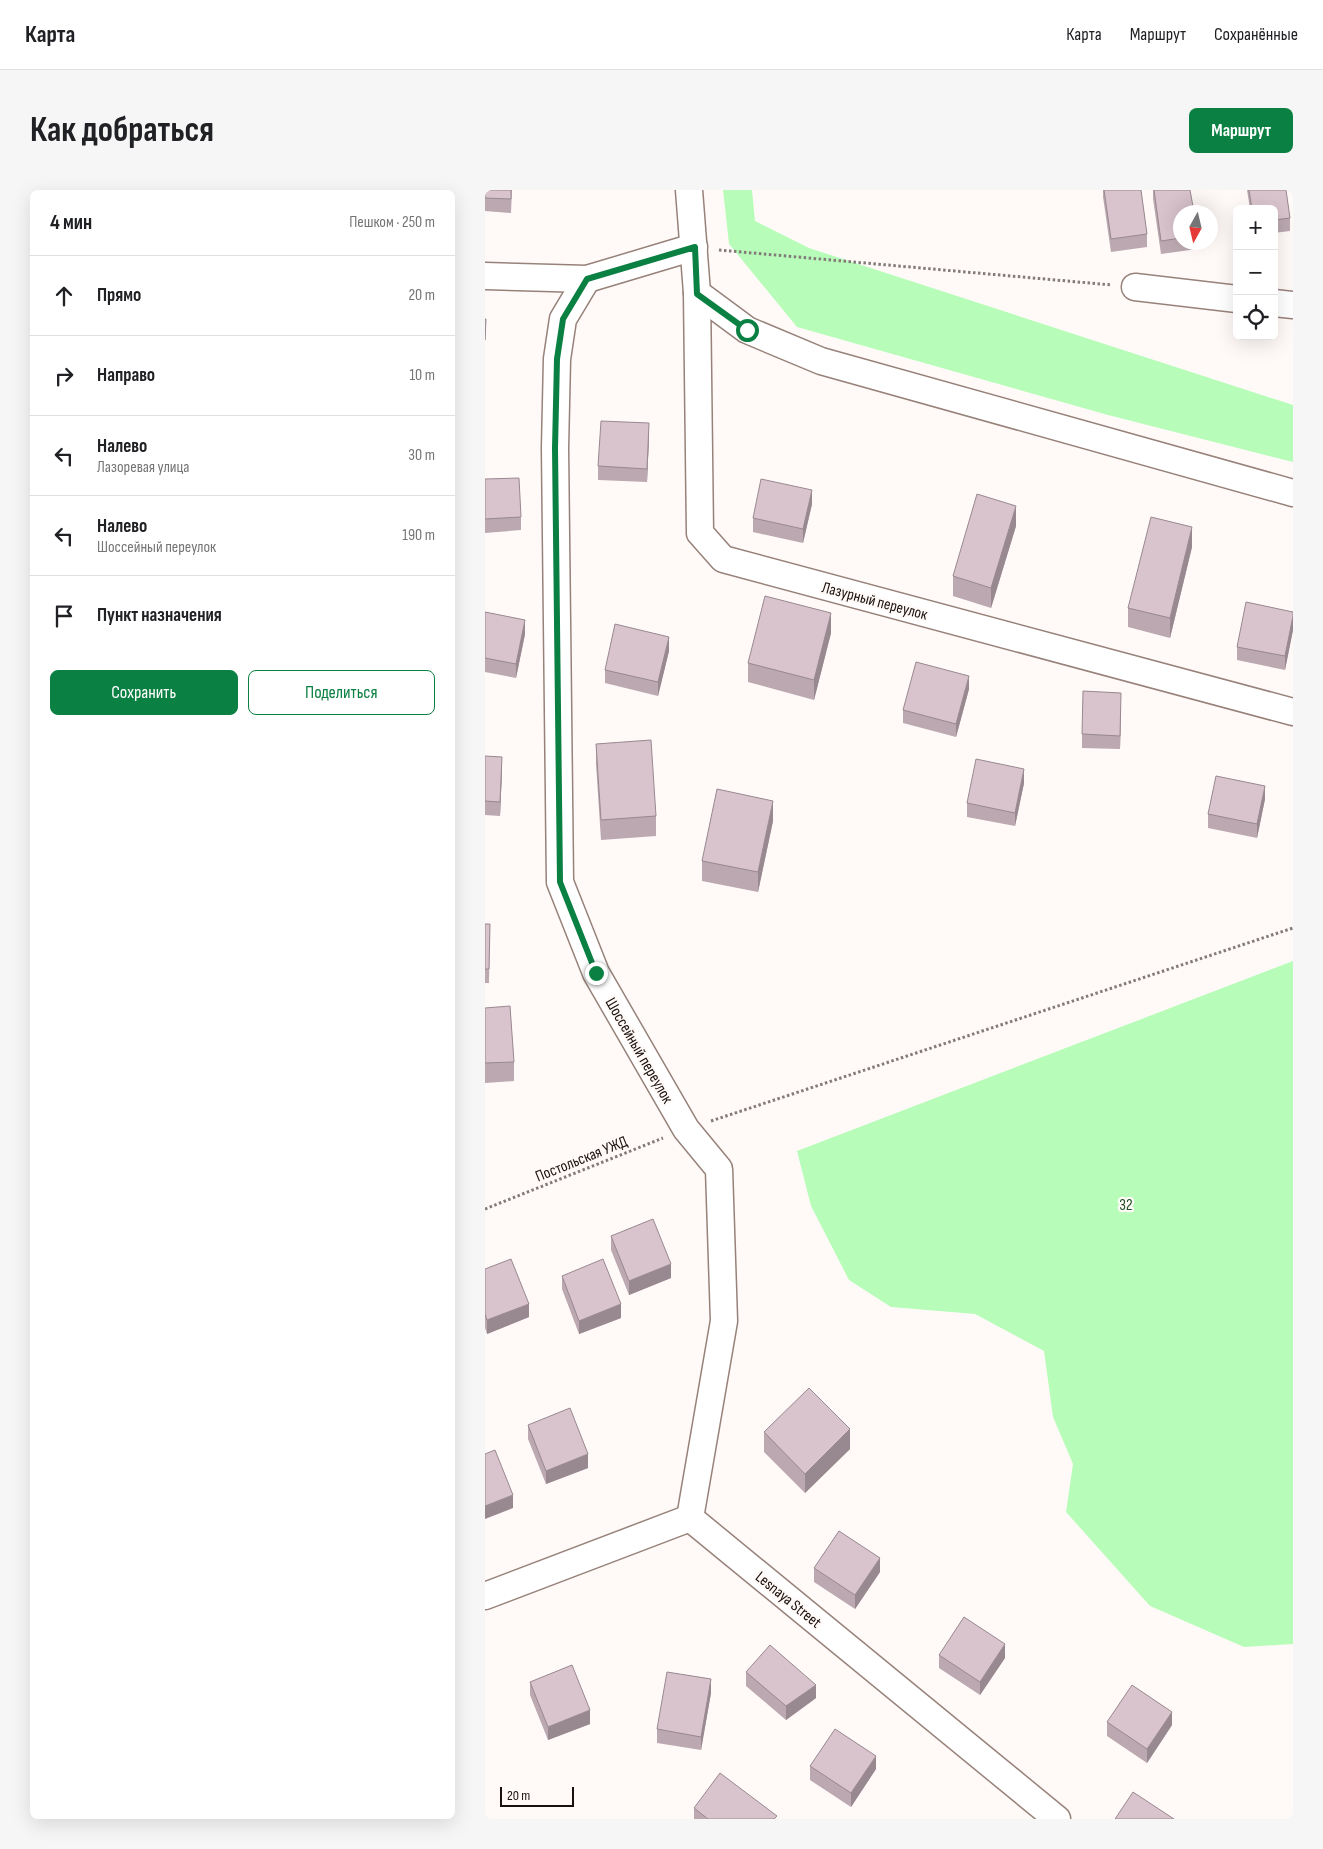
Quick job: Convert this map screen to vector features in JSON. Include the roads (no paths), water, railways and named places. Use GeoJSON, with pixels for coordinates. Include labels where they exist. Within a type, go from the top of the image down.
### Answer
{"type":"FeatureCollection","features":[{"type":"Feature","properties":{"kind":"street","name":"Лазурный переулок"},"geometry":{"type":"LineString","coordinates":[[689,190],[695,247],[697,294],[700,533],[723,559],[1293,712]]}},
{"type":"Feature","properties":{"kind":"street"},"geometry":{"type":"LineString","coordinates":[[485,276],[587,279],[695,247]]}},
{"type":"Feature","properties":{"kind":"street","name":"Шоссейный переулок"},"geometry":{"type":"LineString","coordinates":[[587,279],[563,319],[557,359],[555,448],[560,882],[596,973],[686,1129],[719,1169],[724,1321],[691,1518]]}},
{"type":"Feature","properties":{"kind":"street"},"geometry":{"type":"LineString","coordinates":[[1135,287],[1233,299]]}},
{"type":"Feature","properties":{"kind":"street"},"geometry":{"type":"LineString","coordinates":[[697,294],[747,330],[821,362],[1293,493]]}},
{"type":"Feature","properties":{"kind":"street"},"geometry":{"type":"LineString","coordinates":[[1278,304],[1293,306]]}},
{"type":"Feature","properties":{"kind":"street"},"geometry":{"type":"LineString","coordinates":[[485,1596],[691,1518]]}},
{"type":"Feature","properties":{"kind":"street","name":"Lesnaya Street"},"geometry":{"type":"LineString","coordinates":[[691,1518],[1057,1819]]}},
{"type":"Feature","properties":{"kind":"park label","name":"32"},"geometry":{"type":"Point","coordinates":[1126,1204]}}]}
